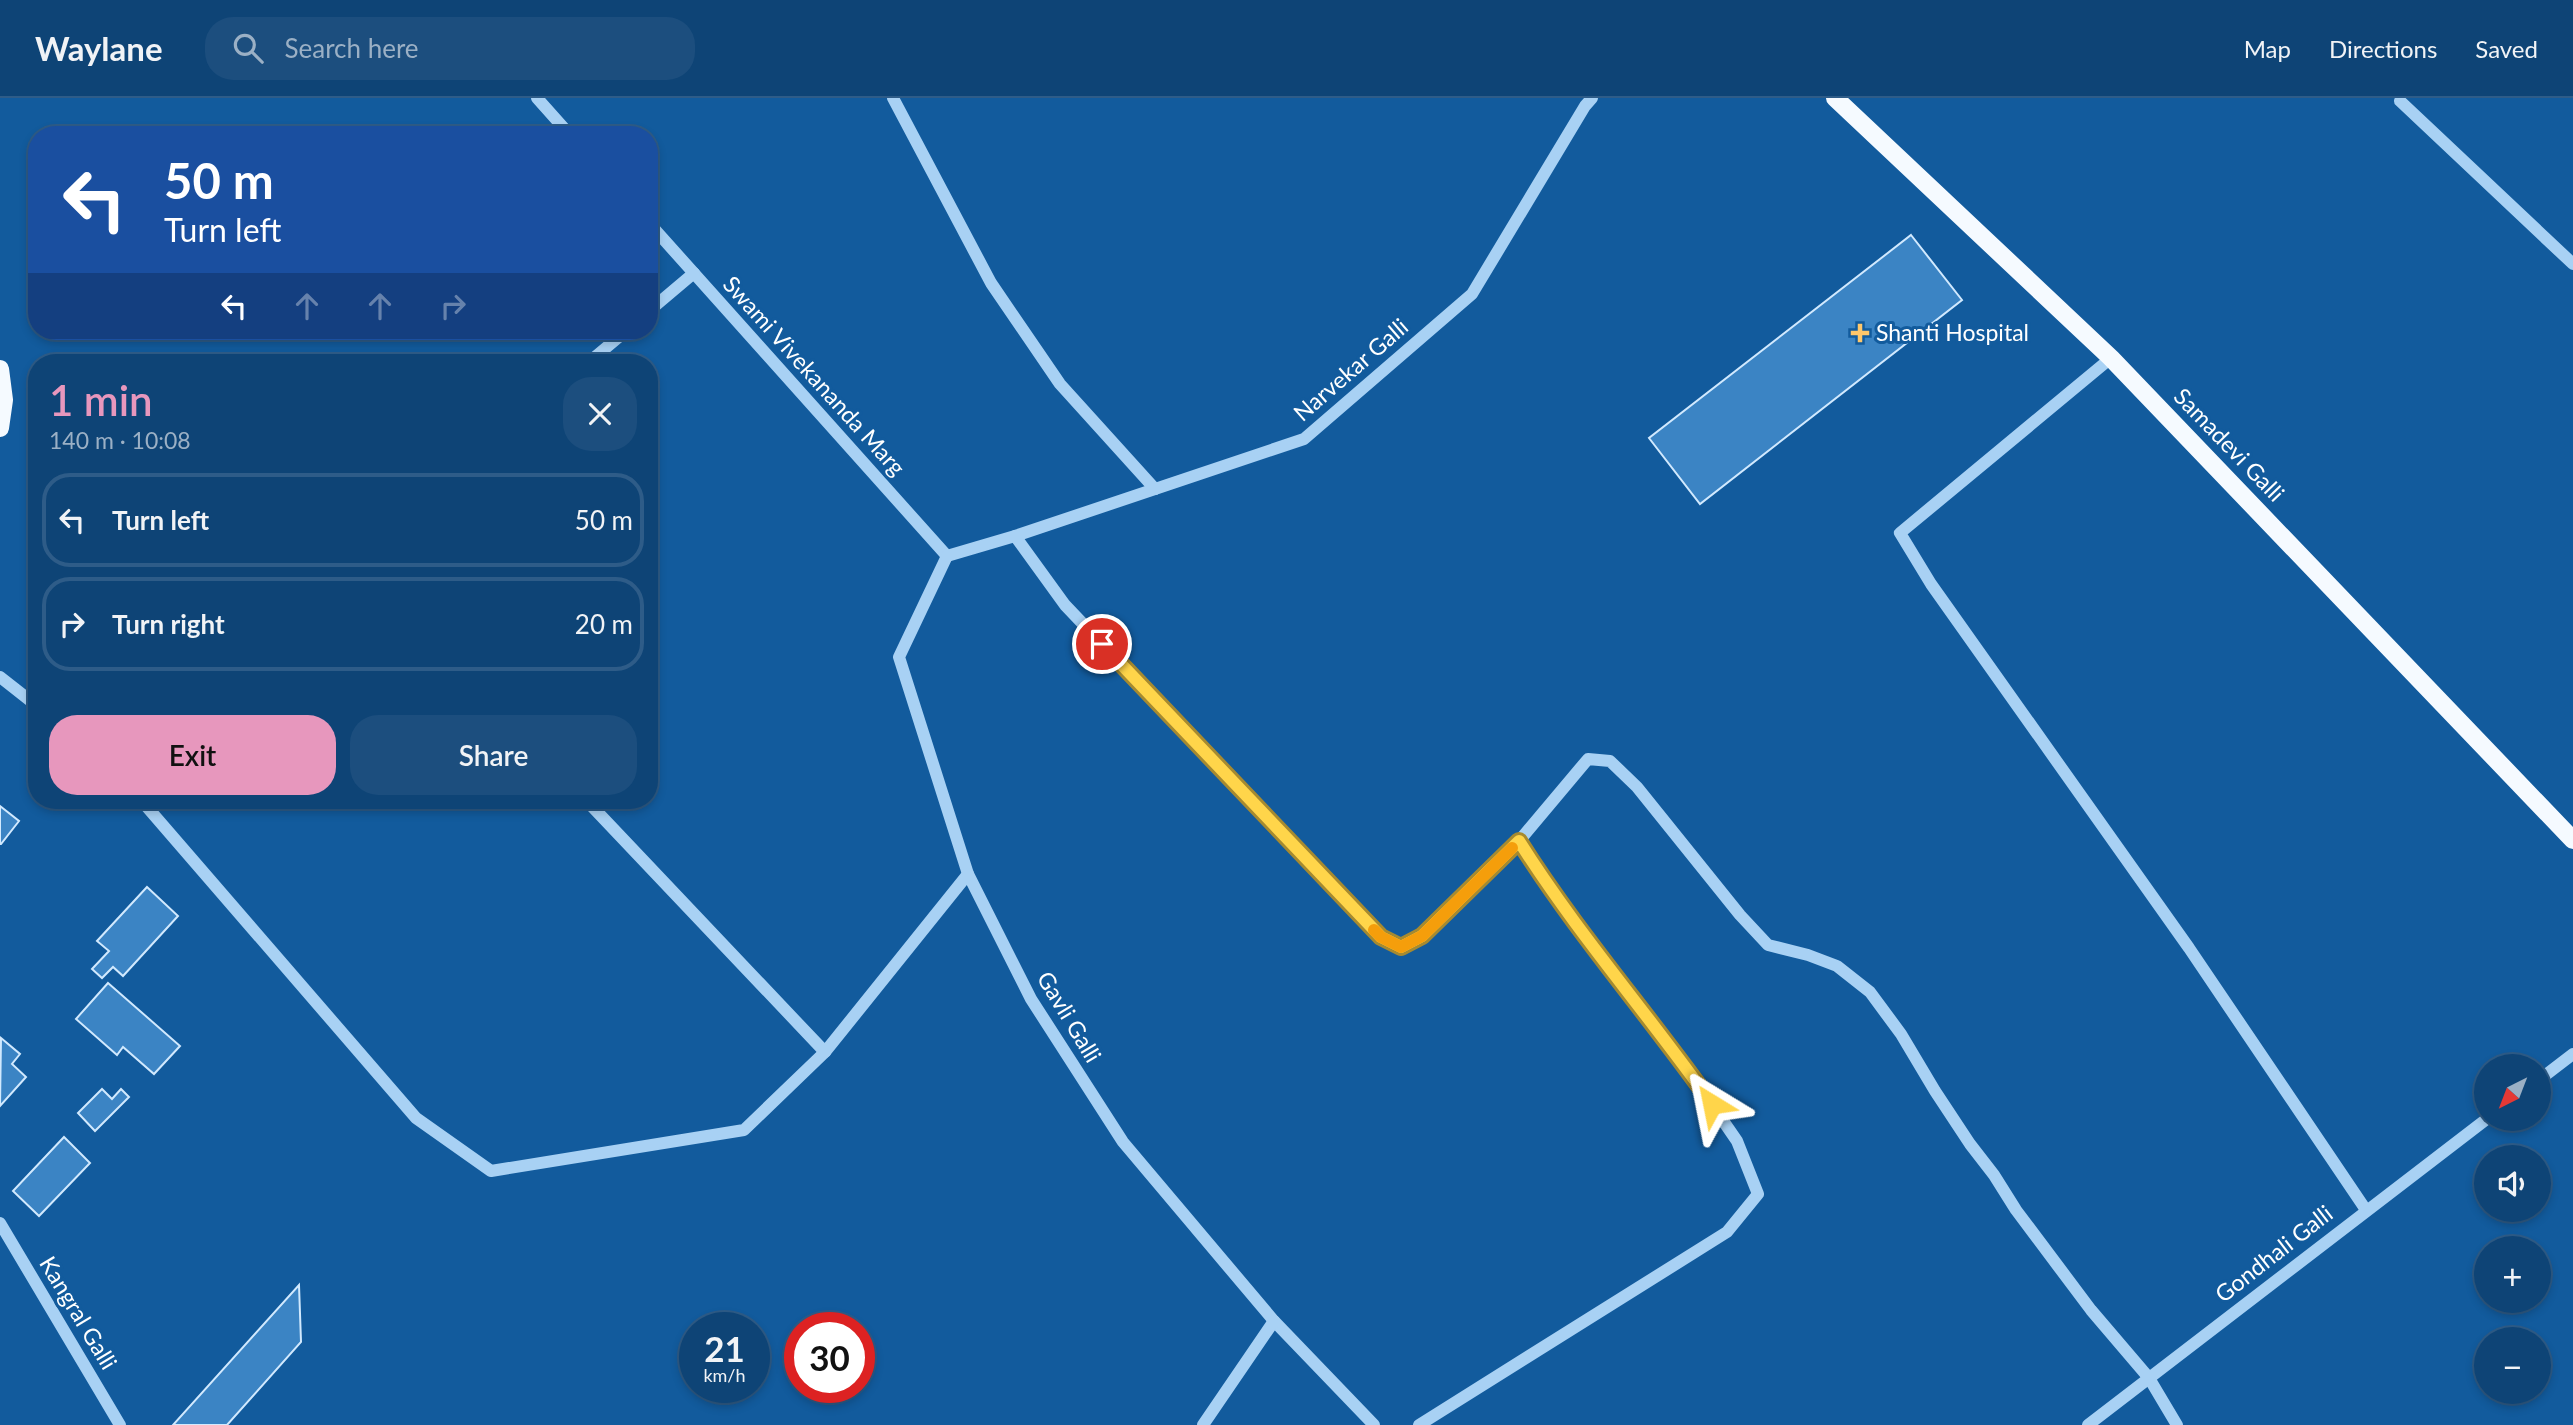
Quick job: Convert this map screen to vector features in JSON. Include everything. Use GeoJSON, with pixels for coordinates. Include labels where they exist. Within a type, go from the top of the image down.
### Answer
{"type":"FeatureCollection","features":[{"type":"Feature","properties":{"kind":"main road","name":"Samadevi Galli"},"geometry":{"type":"LineString","coordinates":[[1835,98],[2111,358],[2573,840]]}},
{"type":"Feature","properties":{"kind":"main road"},"geometry":{"type":"LineString","coordinates":[[0,369],[4,400],[0,428]]}},
{"type":"Feature","properties":{"kind":"street"},"geometry":{"type":"LineString","coordinates":[[537,98],[562,126]]}},
{"type":"Feature","properties":{"kind":"street"},"geometry":{"type":"LineString","coordinates":[[893,98],[991,283],[1060,384],[1155,489]]}},
{"type":"Feature","properties":{"kind":"street","name":"Narvekar Galli"},"geometry":{"type":"LineString","coordinates":[[947,556],[1015,536],[1304,439],[1472,294],[1592,98]]}},
{"type":"Feature","properties":{"kind":"street"},"geometry":{"type":"LineString","coordinates":[[2400,101],[2573,264]]}},
{"type":"Feature","properties":{"kind":"street","name":"Swami Vivekananda Marg"},"geometry":{"type":"LineString","coordinates":[[658,233],[947,556]]}},
{"type":"Feature","properties":{"kind":"street"},"geometry":{"type":"LineString","coordinates":[[658,303],[694,273]]}},
{"type":"Feature","properties":{"kind":"street"},"geometry":{"type":"LineString","coordinates":[[599,354],[615,340]]}},
{"type":"Feature","properties":{"kind":"street"},"geometry":{"type":"LineString","coordinates":[[2111,358],[1900,533],[1931,584],[2189,948],[2366,1210]]}},
{"type":"Feature","properties":{"kind":"street"},"geometry":{"type":"LineString","coordinates":[[1015,536],[1065,605],[1381,937],[1401,947],[1422,936],[1519,841],[1588,759],[1610,761],[1637,787],[1768,946],[1808,955],[1838,966],[1870,992],[1901,1034],[1935,1091],[2016,1210],[2091,1310],[2149,1378],[2177,1425]]}},
{"type":"Feature","properties":{"kind":"street","name":"Gavli Galli"},"geometry":{"type":"LineString","coordinates":[[947,556],[899,657],[968,874],[1031,999],[1123,1142],[1275,1321],[1374,1425]]}},
{"type":"Feature","properties":{"kind":"street"},"geometry":{"type":"LineString","coordinates":[[0,677],[28,699]]}},
{"type":"Feature","properties":{"kind":"street"},"geometry":{"type":"LineString","coordinates":[[149,809],[416,1118],[491,1171],[744,1130],[825,1052],[968,874]]}},
{"type":"Feature","properties":{"kind":"street"},"geometry":{"type":"LineString","coordinates":[[595,809],[825,1052]]}},
{"type":"Feature","properties":{"kind":"street"},"geometry":{"type":"LineString","coordinates":[[1419,1425],[1727,1232],[1758,1194],[1737,1141],[1673,1048],[1553,894],[1519,841]]}},
{"type":"Feature","properties":{"kind":"street"},"geometry":{"type":"LineString","coordinates":[[2552,1070],[2573,1054]]}},
{"type":"Feature","properties":{"kind":"street","name":"Gondhali Galli"},"geometry":{"type":"LineString","coordinates":[[2088,1425],[2474,1129]]}},
{"type":"Feature","properties":{"kind":"street","name":"Kangral Galli"},"geometry":{"type":"LineString","coordinates":[[0,1223],[120,1425]]}},
{"type":"Feature","properties":{"kind":"street"},"geometry":{"type":"LineString","coordinates":[[1203,1425],[1275,1321]]}},
{"type":"Feature","properties":{"kind":"building"},"geometry":{"type":"Polygon","coordinates":[[[1911,235],[1962,300],[1700,504],[1649,438],[1911,235]]]}},
{"type":"Feature","properties":{"kind":"building"},"geometry":{"type":"Polygon","coordinates":[[[0,806],[19,821],[1,844],[0,844],[0,806]]]}},
{"type":"Feature","properties":{"kind":"building"},"geometry":{"type":"Polygon","coordinates":[[[147,887],[178,916],[123,976],[113,967],[102,978],[92,969],[109,951],[97,941],[147,887]]]}},
{"type":"Feature","properties":{"kind":"building"},"geometry":{"type":"Polygon","coordinates":[[[108,983],[180,1046],[154,1074],[123,1047],[117,1055],[76,1019],[108,983]]]}},
{"type":"Feature","properties":{"kind":"building"},"geometry":{"type":"Polygon","coordinates":[[[1,1038],[20,1054],[12,1064],[26,1077],[0,1106],[1,1038]]]}},
{"type":"Feature","properties":{"kind":"building"},"geometry":{"type":"Polygon","coordinates":[[[102,1089],[112,1099],[121,1089],[129,1097],[95,1131],[78,1113],[102,1089]]]}},
{"type":"Feature","properties":{"kind":"building"},"geometry":{"type":"Polygon","coordinates":[[[64,1137],[90,1163],[39,1216],[13,1191],[64,1137]]]}},
{"type":"Feature","properties":{"kind":"building"},"geometry":{"type":"Polygon","coordinates":[[[299,1285],[301,1342],[227,1425],[173,1425],[299,1285]]]}},
{"type":"Feature","properties":{"kind":"slow traffic"},"geometry":{"type":"LineString","coordinates":[[1374,930],[1381,937],[1401,947],[1422,936],[1512,848]]}},
{"type":"Feature","properties":{"kind":"place","name":"Shanti Hospital"},"geometry":{"type":"Point","coordinates":[1860,333]}},
{"type":"Feature","properties":{"kind":"route"},"geometry":{"type":"LineString","coordinates":[[1102,644],[1381,937],[1401,947],[1422,936],[1519,841],[1553,894],[1673,1048],[1712,1104]]}}]}
